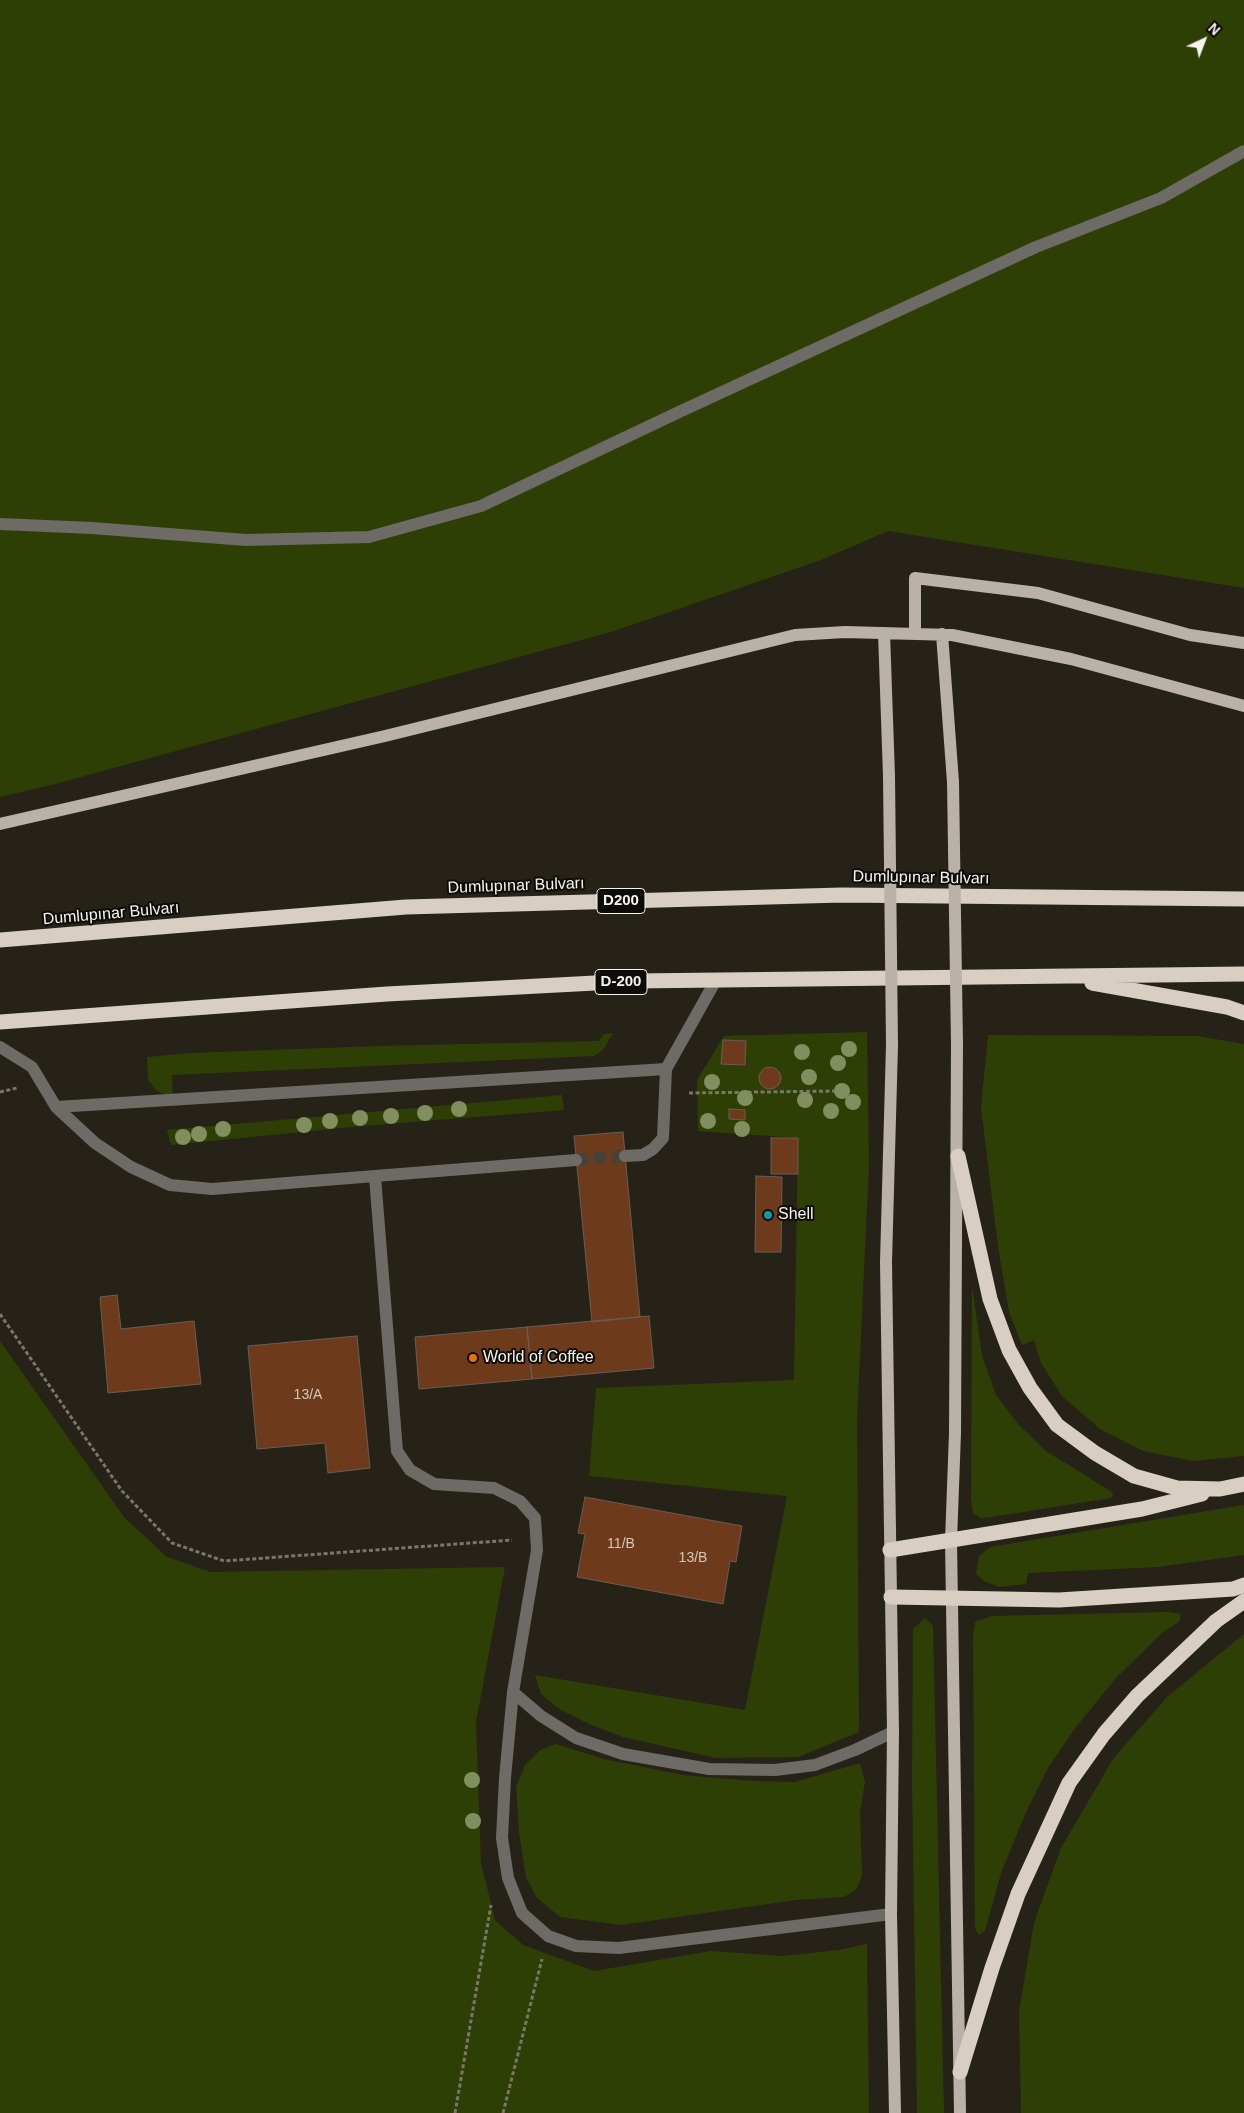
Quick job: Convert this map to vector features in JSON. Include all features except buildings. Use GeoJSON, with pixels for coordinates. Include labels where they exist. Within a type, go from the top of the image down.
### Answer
{"type":"FeatureCollection","features":[{"type":"Feature","properties":{"kind":"highway","name":"Dumlupınar Bulvarı"},"geometry":{"type":"LineString","coordinates":[[0,940],[406,907],[842,895],[1244,899]]}},
{"type":"Feature","properties":{"kind":"highway","name":"D-200"},"geometry":{"type":"LineString","coordinates":[[0,1022],[386,994],[634,981],[1244,974]]}},
{"type":"Feature","properties":{"kind":"highway"},"geometry":{"type":"LineString","coordinates":[[1057,976],[1227,1007],[1244,1013]]}},
{"type":"Feature","properties":{"kind":"highway"},"geometry":{"type":"LineString","coordinates":[[958,1156],[990,1299],[1009,1350],[1030,1388],[1057,1425],[1094,1453],[1134,1476],[1177,1488],[1220,1489]]}},
{"type":"Feature","properties":{"kind":"highway"},"geometry":{"type":"LineString","coordinates":[[890,1550],[1142,1509],[1244,1484]]}},
{"type":"Feature","properties":{"kind":"highway"},"geometry":{"type":"LineString","coordinates":[[891,1597],[1059,1600],[1233,1589],[1244,1585]]}},
{"type":"Feature","properties":{"kind":"highway"},"geometry":{"type":"LineString","coordinates":[[960,2072],[992,1968],[1018,1894],[1068,1783],[1104,1734],[1137,1696],[1216,1620],[1244,1601]]}},
{"type":"Feature","properties":{"kind":"main road"},"geometry":{"type":"LineString","coordinates":[[914,633],[915,578],[1038,593],[1190,635],[1244,643]]}},
{"type":"Feature","properties":{"kind":"main road"},"geometry":{"type":"LineString","coordinates":[[0,824],[386,736],[795,635],[845,632],[942,634],[1036,651],[1137,675],[1244,706]]}},
{"type":"Feature","properties":{"kind":"main road"},"geometry":{"type":"LineString","coordinates":[[884,633],[889,776],[892,1045],[886,1262],[893,1732],[891,1914],[895,2113]]}},
{"type":"Feature","properties":{"kind":"main road"},"geometry":{"type":"LineString","coordinates":[[942,634],[953,782],[957,1045],[958,1156],[952,1598],[960,2113]]}},
{"type":"Feature","properties":{"kind":"lane"},"geometry":{"type":"LineString","coordinates":[[0,524],[92,528],[246,540],[369,537],[481,506],[678,412],[1027,251],[1161,198],[1244,151]]}},
{"type":"Feature","properties":{"kind":"lane"},"geometry":{"type":"LineString","coordinates":[[625,1156],[643,1155],[663,1138],[666,1068],[716,980]]}},
{"type":"Feature","properties":{"kind":"lane"},"geometry":{"type":"LineString","coordinates":[[0,1048],[32,1067],[56,1107],[95,1144],[131,1167],[170,1185],[212,1189],[576,1160]]}},
{"type":"Feature","properties":{"kind":"lane"},"geometry":{"type":"LineString","coordinates":[[56,1107],[666,1068]]}},
{"type":"Feature","properties":{"kind":"lane"},"geometry":{"type":"LineString","coordinates":[[375,1177],[397,1451],[410,1470],[434,1484],[494,1488],[520,1501],[535,1518],[537,1550],[513,1692],[505,1778],[502,1838],[506,1870],[522,1913],[548,1936],[576,1946],[619,1948],[891,1914]]}},
{"type":"Feature","properties":{"kind":"lane"},"geometry":{"type":"LineString","coordinates":[[513,1692],[541,1716],[576,1738],[623,1754],[709,1769],[776,1770],[815,1765],[855,1750],[893,1732]]}},
{"type":"Feature","properties":{"kind":"path"},"geometry":{"type":"LineString","coordinates":[[666,1094],[836,1091]]}},
{"type":"Feature","properties":{"kind":"path"},"geometry":{"type":"LineString","coordinates":[[0,1314],[122,1491],[172,1543],[224,1562],[536,1538]]}},
{"type":"Feature","properties":{"kind":"path"},"geometry":{"type":"LineString","coordinates":[[455,2113],[492,1897]]}},
{"type":"Feature","properties":{"kind":"path"},"geometry":{"type":"LineString","coordinates":[[503,2113],[548,1936]]}},
{"type":"Feature","properties":{"kind":"green space"},"geometry":{"type":"Polygon","coordinates":[[[0,0],[1244,0],[1244,588],[888,531],[821,560],[614,631],[55,784],[0,797],[0,0]]]}},
{"type":"Feature","properties":{"kind":"green space"},"geometry":{"type":"Polygon","coordinates":[[[867,1032],[869,1165],[857,1419],[859,1732],[798,1757],[716,1758],[623,1737],[589,1724],[561,1710],[541,1694],[535,1675],[745,1710],[787,1496],[589,1476],[596,1388],[794,1380],[798,1138],[698,1131],[697,1080],[724,1036],[867,1032]]]}},
{"type":"Feature","properties":{"kind":"green space"},"geometry":{"type":"Polygon","coordinates":[[[613,1033],[603,1050],[594,1056],[172,1075],[173,1096],[166,1096],[157,1091],[148,1080],[147,1057],[190,1053],[378,1046],[599,1041],[604,1034],[613,1033]]]}},
{"type":"Feature","properties":{"kind":"green space"},"geometry":{"type":"Polygon","coordinates":[[[988,1035],[1197,1036],[1244,1044],[1244,1456],[1193,1461],[1143,1451],[1100,1429],[1062,1396],[1041,1363],[1034,1340],[1022,1345],[1009,1312],[998,1247],[981,1107],[988,1035]]]}},
{"type":"Feature","properties":{"kind":"green space"},"geometry":{"type":"Polygon","coordinates":[[[562,1095],[564,1110],[362,1126],[171,1145],[167,1130],[562,1095]]]}},
{"type":"Feature","properties":{"kind":"green space"},"geometry":{"type":"Polygon","coordinates":[[[972,1285],[982,1356],[996,1395],[1018,1424],[1046,1451],[1112,1492],[1111,1498],[991,1517],[981,1518],[973,1513],[971,1499],[972,1285]]]}},
{"type":"Feature","properties":{"kind":"green space"},"geometry":{"type":"Polygon","coordinates":[[[0,1341],[124,1517],[167,1557],[211,1572],[505,1567],[476,1722],[481,1863],[495,1920],[523,1945],[594,1971],[711,1951],[783,1956],[839,1950],[867,1944],[869,2113],[0,2113],[0,1341]]]}},
{"type":"Feature","properties":{"kind":"green space"},"geometry":{"type":"Polygon","coordinates":[[[1244,1505],[1244,1555],[1158,1567],[1028,1573],[1026,1584],[1000,1587],[984,1581],[976,1574],[979,1556],[990,1547],[1244,1505]]]}},
{"type":"Feature","properties":{"kind":"green space"},"geometry":{"type":"Polygon","coordinates":[[[1169,1612],[1181,1614],[1179,1622],[1163,1632],[1116,1678],[1076,1727],[1049,1766],[1026,1812],[1001,1873],[985,1931],[979,1935],[975,1928],[973,1636],[975,1622],[992,1616],[1169,1612]]]}},
{"type":"Feature","properties":{"kind":"green space"},"geometry":{"type":"Polygon","coordinates":[[[925,1618],[933,1626],[944,2113],[917,2113],[912,1779],[913,1629],[925,1618]]]}},
{"type":"Feature","properties":{"kind":"green space"},"geometry":{"type":"Polygon","coordinates":[[[1244,1634],[1244,2113],[1021,2113],[1019,2011],[1034,1923],[1061,1848],[1113,1759],[1167,1697],[1244,1634]]]}},
{"type":"Feature","properties":{"kind":"green space"},"geometry":{"type":"Polygon","coordinates":[[[556,1744],[604,1759],[683,1775],[754,1781],[795,1782],[860,1763],[865,1782],[860,1812],[862,1876],[856,1890],[844,1897],[796,1900],[621,1925],[560,1917],[537,1898],[526,1877],[519,1833],[516,1787],[525,1765],[540,1750],[556,1744]]]}},
{"type":"Feature","properties":{"kind":"tunnel"},"geometry":{"type":"LineString","coordinates":[[576,1160],[625,1156]]}},
{"type":"Feature","properties":{"kind":"place","name":"Shell"},"geometry":{"type":"Point","coordinates":[768,1215]}},
{"type":"Feature","properties":{"kind":"place","name":"World of Coffee"},"geometry":{"type":"Point","coordinates":[473,1358]}}]}
